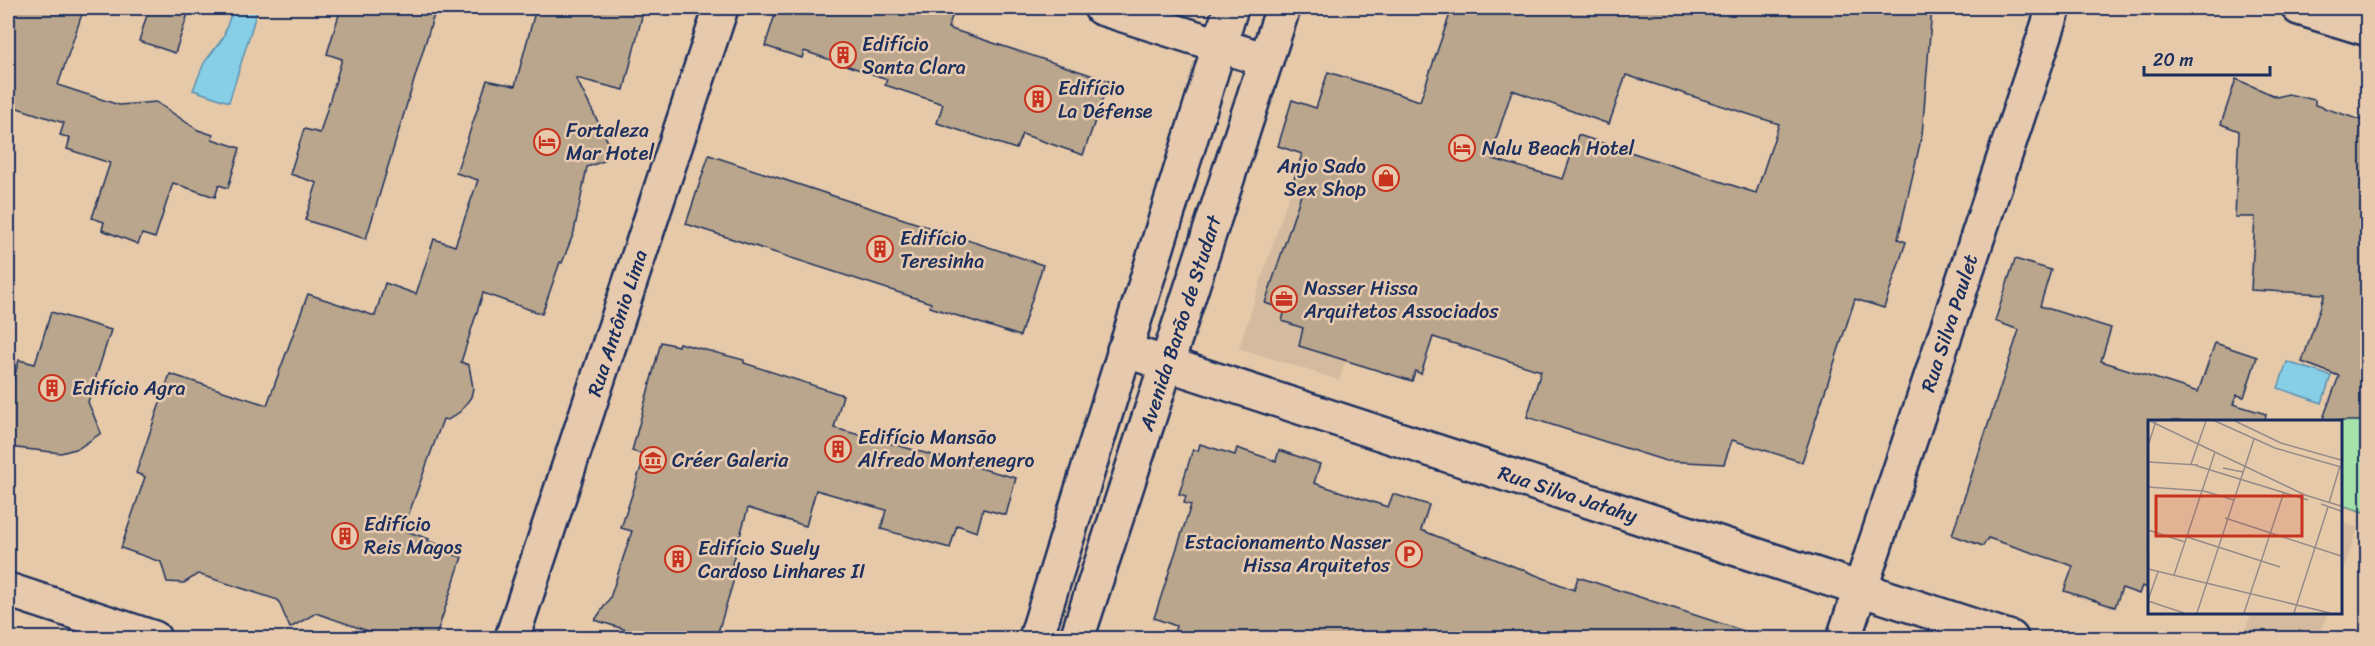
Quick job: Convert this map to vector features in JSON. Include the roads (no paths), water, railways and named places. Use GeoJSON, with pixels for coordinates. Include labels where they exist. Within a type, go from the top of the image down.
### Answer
{"type":"FeatureCollection","features":[{"type":"Feature","properties":{"kind":"street","name":"Rua Antônio Lima"},"geometry":{"type":"LineString","coordinates":[[512,639],[721,8]]}},
{"type":"Feature","properties":{"kind":"street"},"geometry":{"type":"LineString","coordinates":[[1101,8],[1266,60]]}},
{"type":"Feature","properties":{"kind":"street"},"geometry":{"type":"LineString","coordinates":[[1036,639],[1232,8]]}},
{"type":"Feature","properties":{"kind":"street","name":"Avenida Barão de Studart"},"geometry":{"type":"LineString","coordinates":[[1077,639],[1283,8]]}},
{"type":"Feature","properties":{"kind":"street","name":"Rua Silva Paulet"},"geometry":{"type":"LineString","coordinates":[[1844,639],[2054,8]]}},
{"type":"Feature","properties":{"kind":"street"},"geometry":{"type":"LineString","coordinates":[[2299,8],[2367,29]]}},
{"type":"Feature","properties":{"kind":"street","name":"Rua Silva Jatahy"},"geometry":{"type":"LineString","coordinates":[[1124,350],[2011,639]]}},
{"type":"Feature","properties":{"kind":"street"},"geometry":{"type":"LineString","coordinates":[[8,590],[154,639]]}},
{"type":"Feature","properties":{"kind":"water"},"geometry":{"type":"Polygon","coordinates":[[[233,8],[258,8],[229,102],[193,90],[204,63],[223,38],[233,8]]]}},
{"type":"Feature","properties":{"kind":"water"},"geometry":{"type":"Polygon","coordinates":[[[2287,362],[2331,376],[2322,403],[2278,388],[2287,362]]]}},
{"type":"Feature","properties":{"kind":"place","name":"Edifício Santa Clara"},"geometry":{"type":"Point","coordinates":[843,55]}},
{"type":"Feature","properties":{"kind":"place","name":"Edifício La Défense"},"geometry":{"type":"Point","coordinates":[1038,99]}},
{"type":"Feature","properties":{"kind":"place","name":"Fortaleza Mar Hotel"},"geometry":{"type":"Point","coordinates":[547,142]}},
{"type":"Feature","properties":{"kind":"place","name":"Nalu Beach Hotel"},"geometry":{"type":"Point","coordinates":[1462,148]}},
{"type":"Feature","properties":{"kind":"place","name":"Anjo Sado Sex Shop"},"geometry":{"type":"Point","coordinates":[1386,178]}},
{"type":"Feature","properties":{"kind":"place","name":"Edifício Teresinha"},"geometry":{"type":"Point","coordinates":[880,249]}},
{"type":"Feature","properties":{"kind":"place","name":"Nasser Hissa Arquitetos Associados"},"geometry":{"type":"Point","coordinates":[1284,299]}},
{"type":"Feature","properties":{"kind":"place","name":"Edifício Agra"},"geometry":{"type":"Point","coordinates":[52,388]}},
{"type":"Feature","properties":{"kind":"place","name":"Edifício Mansão Alfredo Montenegro"},"geometry":{"type":"Point","coordinates":[838,449]}},
{"type":"Feature","properties":{"kind":"place","name":"Créer Galeria"},"geometry":{"type":"Point","coordinates":[653,460]}},
{"type":"Feature","properties":{"kind":"place","name":"Edifício Reis Magos"},"geometry":{"type":"Point","coordinates":[345,536]}},
{"type":"Feature","properties":{"kind":"place","name":"Estacionamento Nasser Hissa Arquitetos"},"geometry":{"type":"Point","coordinates":[1409,554]}},
{"type":"Feature","properties":{"kind":"place","name":"Edifício Suely Cardoso Linhares II"},"geometry":{"type":"Point","coordinates":[678,559]}}]}
